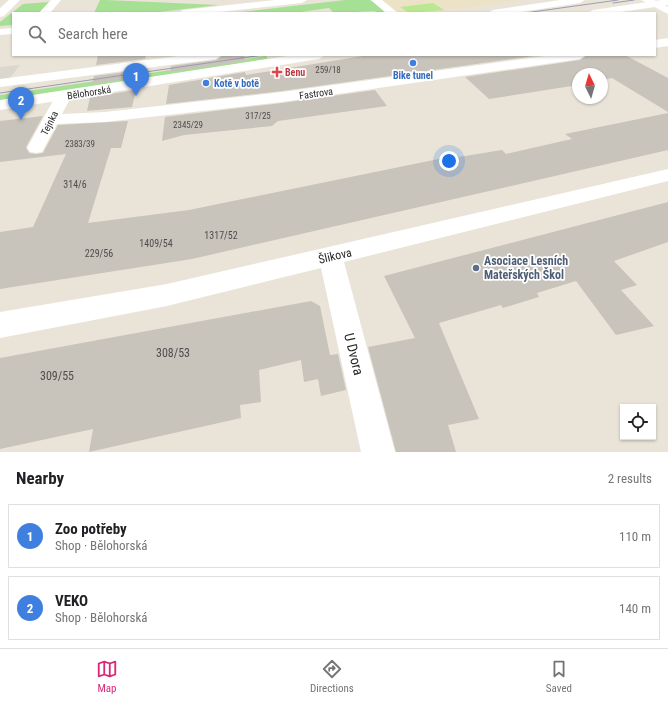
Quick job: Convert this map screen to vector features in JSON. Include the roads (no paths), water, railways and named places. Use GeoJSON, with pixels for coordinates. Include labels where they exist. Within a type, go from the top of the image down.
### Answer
{"type":"FeatureCollection","features":[{"type":"Feature","properties":{"kind":"street"},"geometry":{"type":"LineString","coordinates":[[0,1],[14,0]]}},
{"type":"Feature","properties":{"kind":"street"},"geometry":{"type":"LineString","coordinates":[[0,14],[14,0]]}},
{"type":"Feature","properties":{"kind":"street"},"geometry":{"type":"LineString","coordinates":[[45,12],[56,0]]}},
{"type":"Feature","properties":{"kind":"street"},"geometry":{"type":"LineString","coordinates":[[192,12],[302,0]]}},
{"type":"Feature","properties":{"kind":"street"},"geometry":{"type":"LineString","coordinates":[[376,0],[392,12]]}},
{"type":"Feature","properties":{"kind":"street"},"geometry":{"type":"LineString","coordinates":[[500,12],[580,0]]}},
{"type":"Feature","properties":{"kind":"street"},"geometry":{"type":"LineString","coordinates":[[205,1],[266,4]]}},
{"type":"Feature","properties":{"kind":"street"},"geometry":{"type":"LineString","coordinates":[[651,2],[668,11]]}},
{"type":"Feature","properties":{"kind":"street"},"geometry":{"type":"LineString","coordinates":[[598,12],[651,2],[668,2]]}},
{"type":"Feature","properties":{"kind":"street"},"geometry":{"type":"LineString","coordinates":[[0,32],[12,31]]}},
{"type":"Feature","properties":{"kind":"street"},"geometry":{"type":"LineString","coordinates":[[656,44],[668,42]]}},
{"type":"Feature","properties":{"kind":"street","name":"Bělohorská"},"geometry":{"type":"LineString","coordinates":[[0,83],[208,56]]}},
{"type":"Feature","properties":{"kind":"street","name":"Bělohorská"},"geometry":{"type":"LineString","coordinates":[[0,105],[63,97],[313,56]]}},
{"type":"Feature","properties":{"kind":"street","name":"Fastrova"},"geometry":{"type":"LineString","coordinates":[[51,119],[105,117],[282,97],[573,56]]}},
{"type":"Feature","properties":{"kind":"street","name":"Tejnka"},"geometry":{"type":"LineString","coordinates":[[36,148],[63,97]]}},
{"type":"Feature","properties":{"kind":"street","name":"Šlikova"},"geometry":{"type":"LineString","coordinates":[[0,325],[167,295],[331,257],[668,175]]}},
{"type":"Feature","properties":{"kind":"street","name":"U Dvora"},"geometry":{"type":"LineString","coordinates":[[331,257],[378,452]]}},
{"type":"Feature","properties":{"kind":"tram line"},"geometry":{"type":"LineString","coordinates":[[532,12],[618,0]]}},
{"type":"Feature","properties":{"kind":"tram line"},"geometry":{"type":"LineString","coordinates":[[613,3],[634,0]]}},
{"type":"Feature","properties":{"kind":"tram line"},"geometry":{"type":"LineString","coordinates":[[0,93],[256,56]]}},
{"type":"Feature","properties":{"kind":"place","name":"Bike tunel"},"geometry":{"type":"Point","coordinates":[413,63]}},
{"type":"Feature","properties":{"kind":"place","name":"Benu"},"geometry":{"type":"Point","coordinates":[277,72]}},
{"type":"Feature","properties":{"kind":"place","name":"Kotě v botě"},"geometry":{"type":"Point","coordinates":[206,83]}},
{"type":"Feature","properties":{"kind":"place","name":"Zoo potřeby"},"geometry":{"type":"Point","coordinates":[136,96]}},
{"type":"Feature","properties":{"kind":"place","name":"VEKO"},"geometry":{"type":"Point","coordinates":[21,120]}},
{"type":"Feature","properties":{"kind":"place","name":"Asociace Lesních Mateřských Škol"},"geometry":{"type":"Point","coordinates":[476,268]}}]}
